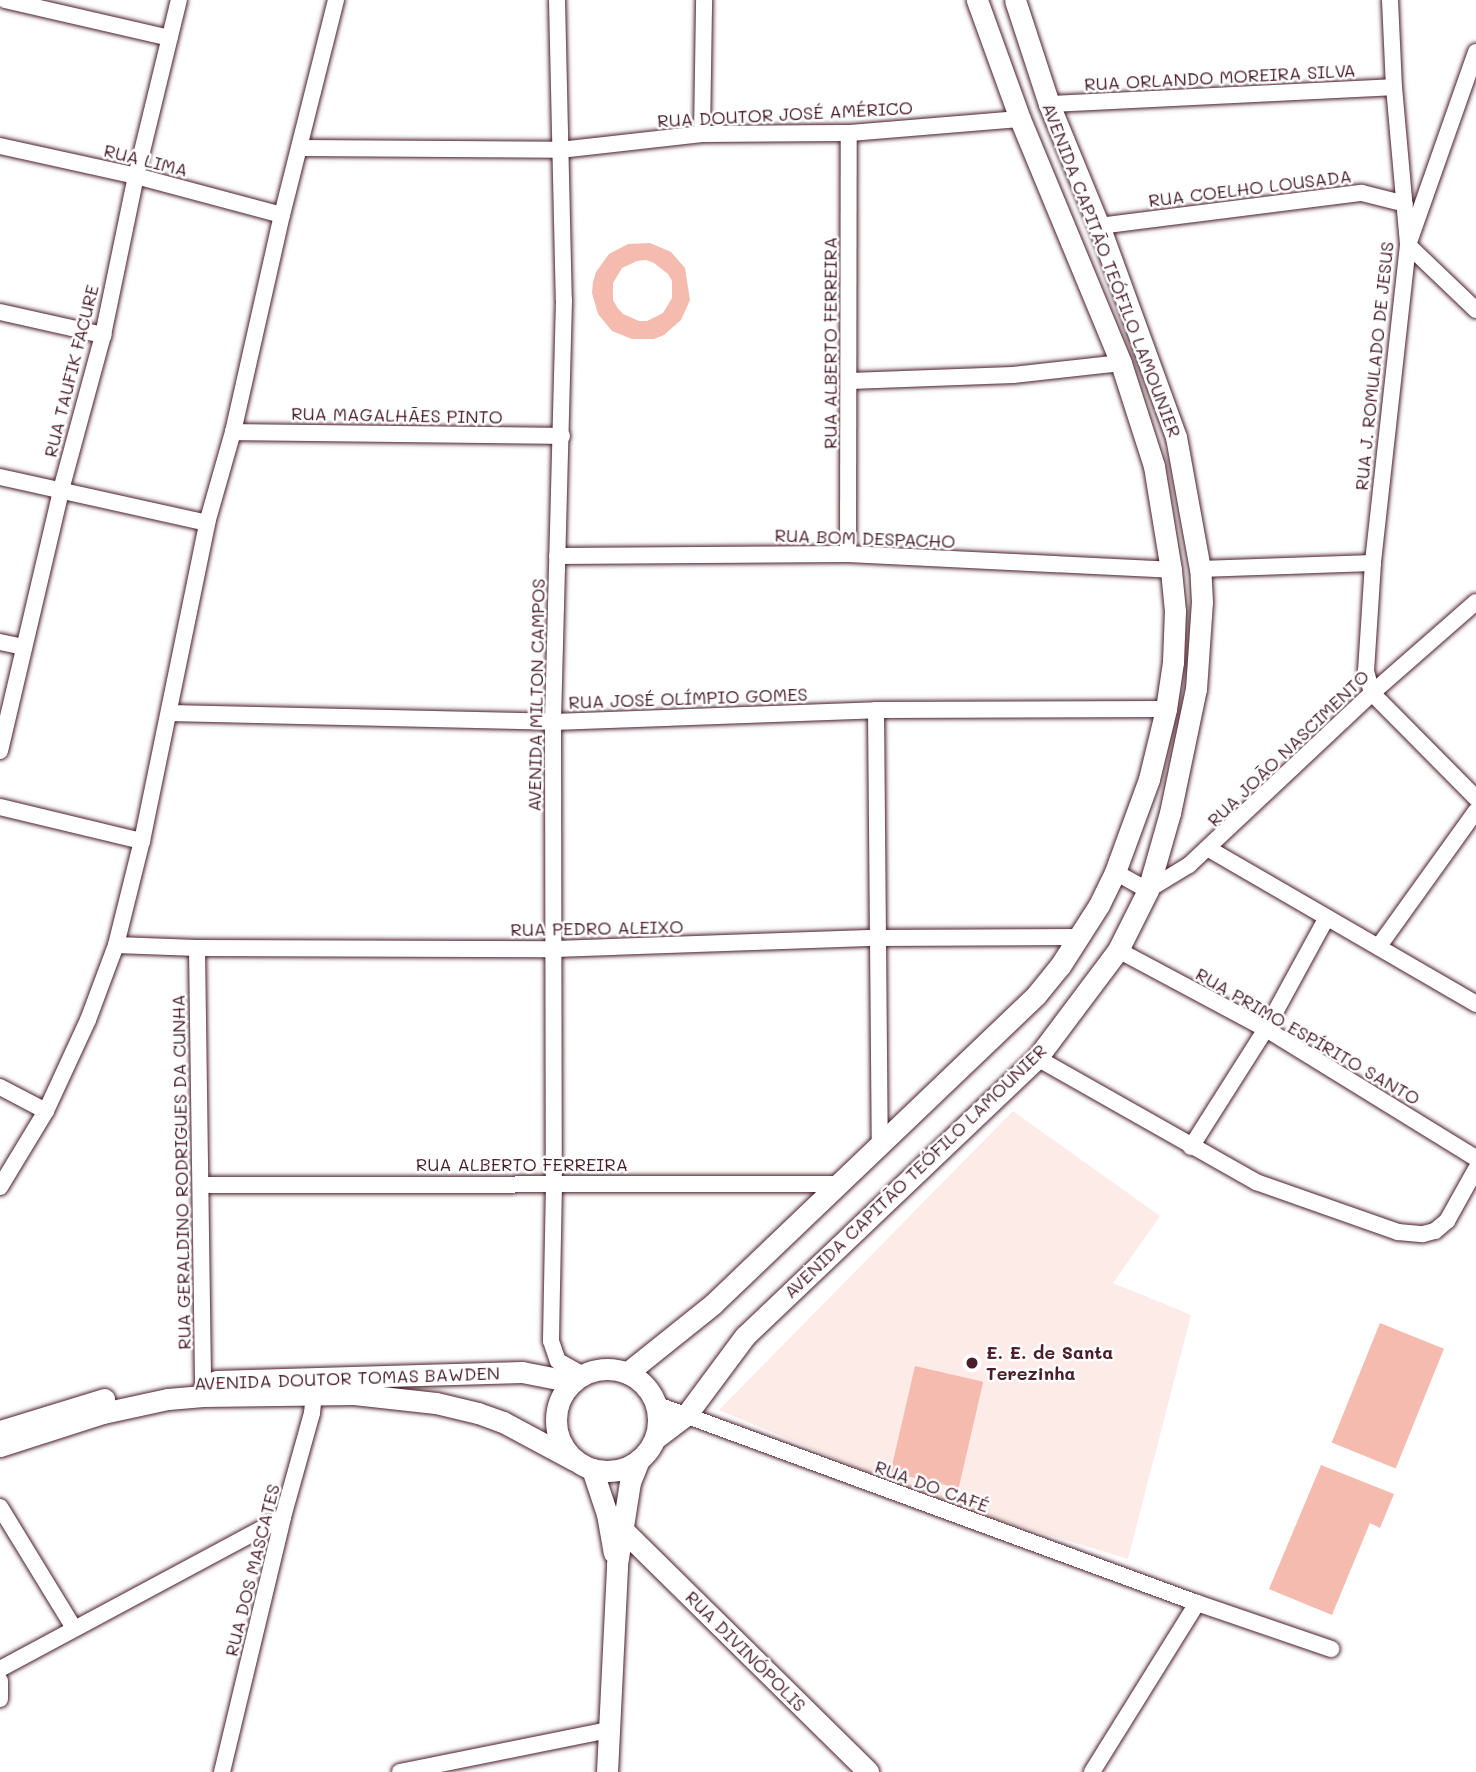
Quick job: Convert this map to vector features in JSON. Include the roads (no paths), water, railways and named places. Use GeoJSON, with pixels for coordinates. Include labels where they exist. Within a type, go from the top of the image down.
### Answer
{"type":"FeatureCollection","features":[{"type":"Feature","properties":{"kind":"main road"},"geometry":{"type":"LineString","coordinates":[[979,8],[1015,1]]}},
{"type":"Feature","properties":{"kind":"main road","name":"AVENIDA CAPITÃO TEÓFILO LAMOUNIER"},"geometry":{"type":"LineString","coordinates":[[657,1437],[687,1414],[745,1336],[1037,1058],[1118,950],[1148,890],[1170,813],[1196,689],[1202,602],[1177,437],[1099,226],[1049,104],[1015,1]]}},
{"type":"Feature","properties":{"kind":"main road","name":"AVENIDA CAPITÃO TEÓFILO LAMOUNIER"},"geometry":{"type":"LineString","coordinates":[[627,1373],[713,1304],[842,1184],[1037,994],[1079,937],[1115,872],[1149,779],[1166,709],[1172,662],[1174,611],[1171,570],[1154,467],[1121,363],[1020,119],[979,8]]}},
{"type":"Feature","properties":{"kind":"main road"},"geometry":{"type":"LineString","coordinates":[[607,1772],[617,1564],[630,1482],[639,1460],[657,1437],[655,1404],[649,1390],[627,1373],[605,1369],[578,1379],[562,1396],[556,1421],[562,1446],[583,1464],[608,1472],[625,1469],[639,1460]]}},
{"type":"Feature","properties":{"kind":"main road","name":"AVENIDA DOUTOR TOMAS BAWDEN"},"geometry":{"type":"LineString","coordinates":[[0,1431],[97,1401],[203,1389],[522,1372],[578,1379]]}},
{"type":"Feature","properties":{"kind":"main road","name":"AVENIDA DOUTOR TOMAS BAWDEN"},"geometry":{"type":"LineString","coordinates":[[315,1385],[478,1413],[503,1422],[583,1464]]}},
{"type":"Feature","properties":{"kind":"main road","name":"AVENIDA DOUTOR TOMAS BAWDEN"},"geometry":{"type":"LineString","coordinates":[[0,1446],[103,1413],[203,1389]]}},
{"type":"Feature","properties":{"kind":"main road"},"geometry":{"type":"LineString","coordinates":[[583,1464],[607,1514],[617,1564]]}},
{"type":"Feature","properties":{"kind":"main road","name":"RUA DIVINÓPOLIS"},"geometry":{"type":"LineString","coordinates":[[624,1531],[868,1772]]}},
{"type":"Feature","properties":{"kind":"street"},"geometry":{"type":"LineString","coordinates":[[5,0],[170,37]]}},
{"type":"Feature","properties":{"kind":"street","name":"RUA TAUFIK FACURE"},"geometry":{"type":"LineString","coordinates":[[0,751],[61,490],[103,335],[136,176],[179,0]]}},
{"type":"Feature","properties":{"kind":"street"},"geometry":{"type":"LineString","coordinates":[[0,1187],[46,1111],[88,1020],[116,945],[142,841],[207,523],[233,432],[282,215],[336,0]]}},
{"type":"Feature","properties":{"kind":"street","name":"AVENIDA MILTON CAMPOS"},"geometry":{"type":"LineString","coordinates":[[557,0],[564,300],[553,722],[555,949],[551,1341],[558,1361],[578,1379]]}},
{"type":"Feature","properties":{"kind":"street"},"geometry":{"type":"LineString","coordinates":[[702,134],[704,0]]}},
{"type":"Feature","properties":{"kind":"street","name":"RUA J. ROMULADO DE JESUS"},"geometry":{"type":"LineString","coordinates":[[1373,693],[1366,671],[1373,563],[1408,246],[1394,87],[1390,0]]}},
{"type":"Feature","properties":{"kind":"street"},"geometry":{"type":"LineString","coordinates":[[1476,52],[1408,246],[1476,310]]}},
{"type":"Feature","properties":{"kind":"street","name":"RUA ORLANDO MOREIRA SILVA"},"geometry":{"type":"LineString","coordinates":[[1049,104],[1394,87]]}},
{"type":"Feature","properties":{"kind":"street","name":"RUA DOUTOR JOSÉ AMÉRICO"},"geometry":{"type":"LineString","coordinates":[[300,148],[559,150],[702,134],[849,133],[1020,119]]}},
{"type":"Feature","properties":{"kind":"street","name":"RUA ALBERTO FERREIRA"},"geometry":{"type":"LineString","coordinates":[[848,554],[849,133]]}},
{"type":"Feature","properties":{"kind":"street","name":"RUA LIMA"},"geometry":{"type":"LineString","coordinates":[[0,146],[136,176],[282,215]]}},
{"type":"Feature","properties":{"kind":"street","name":"RUA COELHO LOUSADA"},"geometry":{"type":"LineString","coordinates":[[1099,226],[1362,193],[1405,204]]}},
{"type":"Feature","properties":{"kind":"street"},"geometry":{"type":"LineString","coordinates":[[0,312],[103,335]]}},
{"type":"Feature","properties":{"kind":"street"},"geometry":{"type":"LineString","coordinates":[[850,381],[1013,375],[1121,363]]}},
{"type":"Feature","properties":{"kind":"street","name":"RUA MAGALHÃES PINTO"},"geometry":{"type":"LineString","coordinates":[[233,432],[562,436]]}},
{"type":"Feature","properties":{"kind":"street"},"geometry":{"type":"LineString","coordinates":[[0,477],[207,523]]}},
{"type":"Feature","properties":{"kind":"street","name":"RUA BOM DESPACHO"},"geometry":{"type":"LineString","coordinates":[[557,555],[848,554],[1171,570]]}},
{"type":"Feature","properties":{"kind":"street"},"geometry":{"type":"LineString","coordinates":[[1199,569],[1373,563]]}},
{"type":"Feature","properties":{"kind":"street","name":"RUA JOÃO NASCIMENTO"},"geometry":{"type":"LineString","coordinates":[[1148,890],[1172,877],[1209,849],[1373,693],[1476,601]]}},
{"type":"Feature","properties":{"kind":"street"},"geometry":{"type":"LineString","coordinates":[[0,642],[23,647]]}},
{"type":"Feature","properties":{"kind":"street"},"geometry":{"type":"LineString","coordinates":[[1373,693],[1476,798]]}},
{"type":"Feature","properties":{"kind":"street","name":"RUA JOSÉ OLÍMPIO GOMES"},"geometry":{"type":"LineString","coordinates":[[169,713],[553,722],[876,710],[1166,709]]}},
{"type":"Feature","properties":{"kind":"street"},"geometry":{"type":"LineString","coordinates":[[876,710],[880,1146]]}},
{"type":"Feature","properties":{"kind":"street"},"geometry":{"type":"LineString","coordinates":[[0,807],[142,841]]}},
{"type":"Feature","properties":{"kind":"street"},"geometry":{"type":"LineString","coordinates":[[1379,946],[1476,811]]}},
{"type":"Feature","properties":{"kind":"street"},"geometry":{"type":"LineString","coordinates":[[1209,849],[1476,1004]]}},
{"type":"Feature","properties":{"kind":"street"},"geometry":{"type":"LineString","coordinates":[[1115,872],[1148,890]]}},
{"type":"Feature","properties":{"kind":"street"},"geometry":{"type":"LineString","coordinates":[[1191,1147],[1266,1030],[1326,919]]}},
{"type":"Feature","properties":{"kind":"street","name":"RUA PEDRO ALEIXO"},"geometry":{"type":"LineString","coordinates":[[116,945],[197,948],[555,949],[876,938],[1079,937]]}},
{"type":"Feature","properties":{"kind":"street","name":"RUA GERALDINO RODRIGUES DA CUNHA"},"geometry":{"type":"LineString","coordinates":[[197,948],[203,1389]]}},
{"type":"Feature","properties":{"kind":"street","name":"RUA PRIMO ESPÍRITO SANTO"},"geometry":{"type":"LineString","coordinates":[[1118,950],[1266,1030],[1476,1158]]}},
{"type":"Feature","properties":{"kind":"street"},"geometry":{"type":"LineString","coordinates":[[1037,1058],[1256,1182],[1398,1232],[1423,1234],[1435,1231],[1447,1221],[1476,1169]]}},
{"type":"Feature","properties":{"kind":"street"},"geometry":{"type":"LineString","coordinates":[[0,1087],[46,1111]]}},
{"type":"Feature","properties":{"kind":"street","name":"RUA ALBERTO FERREIRA"},"geometry":{"type":"LineString","coordinates":[[202,1185],[842,1184]]}},
{"type":"Feature","properties":{"kind":"street","name":"RUA DOS MASCATES"},"geometry":{"type":"LineString","coordinates":[[222,1772],[315,1385]]}},
{"type":"Feature","properties":{"kind":"street","name":"RUA DO CAFÉ"},"geometry":{"type":"LineString","coordinates":[[655,1404],[1197,1603],[1331,1649]]}},
{"type":"Feature","properties":{"kind":"street"},"geometry":{"type":"LineString","coordinates":[[0,1507],[74,1628]]}},
{"type":"Feature","properties":{"kind":"street"},"geometry":{"type":"LineString","coordinates":[[0,1669],[283,1517]]}},
{"type":"Feature","properties":{"kind":"street"},"geometry":{"type":"LineString","coordinates":[[1092,1772],[1197,1603]]}},
{"type":"Feature","properties":{"kind":"street"},"geometry":{"type":"LineString","coordinates":[[0,1681],[0,1699]]}},
{"type":"Feature","properties":{"kind":"street"},"geometry":{"type":"LineString","coordinates":[[400,1772],[609,1730]]}},
{"type":"Feature","properties":{"kind":"place","name":"E. E. de Santa Terezinha"},"geometry":{"type":"Point","coordinates":[972,1363]}}]}
